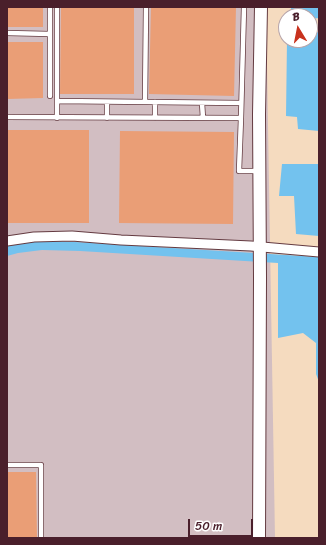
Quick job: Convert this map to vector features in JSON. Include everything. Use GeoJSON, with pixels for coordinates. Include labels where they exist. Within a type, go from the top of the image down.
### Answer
{"type":"FeatureCollection","features":[{"type":"Feature","properties":{"kind":"street"},"geometry":{"type":"LineString","coordinates":[[259,538],[259,114],[261,7]]}},
{"type":"Feature","properties":{"kind":"street"},"geometry":{"type":"LineString","coordinates":[[7,241],[34,237],[72,236],[319,252]]}},
{"type":"Feature","properties":{"kind":"lane"},"geometry":{"type":"LineString","coordinates":[[50,7],[50,96]]}},
{"type":"Feature","properties":{"kind":"lane"},"geometry":{"type":"LineString","coordinates":[[57,7],[57,118]]}},
{"type":"Feature","properties":{"kind":"lane"},"geometry":{"type":"LineString","coordinates":[[145,102],[146,7]]}},
{"type":"Feature","properties":{"kind":"lane"},"geometry":{"type":"LineString","coordinates":[[244,7],[240,170],[260,171]]}},
{"type":"Feature","properties":{"kind":"lane"},"geometry":{"type":"LineString","coordinates":[[7,33],[50,34]]}},
{"type":"Feature","properties":{"kind":"lane"},"geometry":{"type":"LineString","coordinates":[[57,101],[241,103]]}},
{"type":"Feature","properties":{"kind":"lane"},"geometry":{"type":"LineString","coordinates":[[107,102],[107,118]]}},
{"type":"Feature","properties":{"kind":"lane"},"geometry":{"type":"LineString","coordinates":[[155,102],[155,118]]}},
{"type":"Feature","properties":{"kind":"lane"},"geometry":{"type":"LineString","coordinates":[[202,103],[203,118]]}},
{"type":"Feature","properties":{"kind":"lane"},"geometry":{"type":"LineString","coordinates":[[7,118],[241,118]]}},
{"type":"Feature","properties":{"kind":"lane"},"geometry":{"type":"LineString","coordinates":[[7,465],[41,465],[41,538]]}},
{"type":"Feature","properties":{"kind":"shaded area"},"geometry":{"type":"Polygon","coordinates":[[[7,7],[266,7],[275,538],[7,538],[7,7]]]}},
{"type":"Feature","properties":{"kind":"water"},"geometry":{"type":"Polygon","coordinates":[[[319,7],[319,18],[318,8],[291,8],[319,7]]]}},
{"type":"Feature","properties":{"kind":"water"},"geometry":{"type":"Polygon","coordinates":[[[318,32],[319,131],[298,129],[297,117],[286,116],[287,48],[318,48],[318,32]]]}},
{"type":"Feature","properties":{"kind":"water"},"geometry":{"type":"Polygon","coordinates":[[[282,164],[319,164],[319,236],[296,234],[294,196],[279,196],[282,164]]]}},
{"type":"Feature","properties":{"kind":"water"},"geometry":{"type":"Polygon","coordinates":[[[40,241],[319,257],[319,382],[316,374],[316,343],[303,333],[278,338],[278,263],[42,250],[7,256],[7,246],[40,241]]]}},
{"type":"Feature","properties":{"kind":"building"},"geometry":{"type":"Polygon","coordinates":[[[7,7],[43,7],[43,27],[7,27],[7,7]]]}},
{"type":"Feature","properties":{"kind":"building"},"geometry":{"type":"Polygon","coordinates":[[[61,7],[134,7],[134,94],[60,94],[61,7]]]}},
{"type":"Feature","properties":{"kind":"building"},"geometry":{"type":"Polygon","coordinates":[[[151,7],[236,7],[234,96],[149,94],[151,7]]]}},
{"type":"Feature","properties":{"kind":"building"},"geometry":{"type":"Polygon","coordinates":[[[7,42],[43,42],[43,98],[7,99],[7,42]]]}},
{"type":"Feature","properties":{"kind":"building"},"geometry":{"type":"Polygon","coordinates":[[[7,130],[89,130],[89,223],[7,223],[7,130]]]}},
{"type":"Feature","properties":{"kind":"building"},"geometry":{"type":"Polygon","coordinates":[[[120,131],[234,132],[233,224],[119,223],[120,131]]]}},
{"type":"Feature","properties":{"kind":"building"},"geometry":{"type":"Polygon","coordinates":[[[7,472],[36,472],[37,538],[7,538],[7,472]]]}}]}
